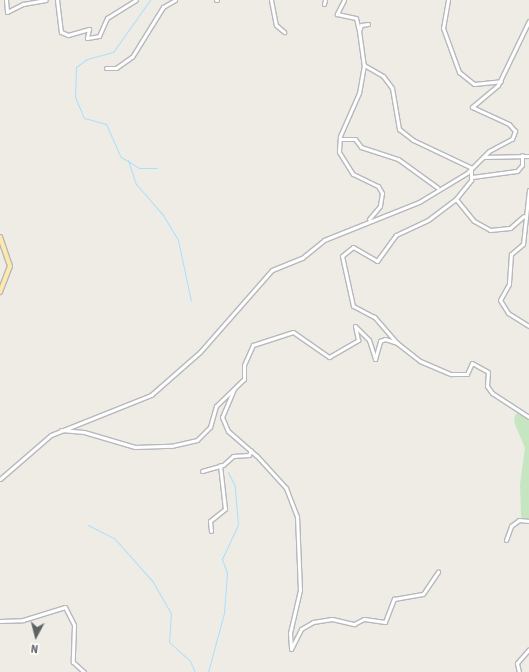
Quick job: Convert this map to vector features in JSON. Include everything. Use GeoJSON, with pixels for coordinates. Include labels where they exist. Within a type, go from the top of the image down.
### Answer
{"type":"FeatureCollection","features":[{"type":"Feature","properties":{"kind":"main road"},"geometry":{"type":"LineString","coordinates":[[0,237],[10,263],[0,292]]}},
{"type":"Feature","properties":{"kind":"street"},"geometry":{"type":"LineString","coordinates":[[6,0],[7,12],[27,2],[46,0]]}},
{"type":"Feature","properties":{"kind":"street"},"geometry":{"type":"LineString","coordinates":[[57,0],[61,32],[68,35],[89,29],[87,38],[101,36],[107,18],[136,0]]}},
{"type":"Feature","properties":{"kind":"street"},"geometry":{"type":"LineString","coordinates":[[106,68],[116,68],[132,57],[163,7],[175,0]]}},
{"type":"Feature","properties":{"kind":"street"},"geometry":{"type":"LineString","coordinates":[[271,0],[276,25],[284,32]]}},
{"type":"Feature","properties":{"kind":"street"},"geometry":{"type":"LineString","coordinates":[[324,4],[325,0]]}},
{"type":"Feature","properties":{"kind":"street"},"geometry":{"type":"LineString","coordinates":[[344,0],[337,14],[356,18],[364,65],[359,93],[340,139],[341,156],[353,174],[378,186],[382,193],[380,206],[368,221]]}},
{"type":"Feature","properties":{"kind":"street"},"geometry":{"type":"LineString","coordinates":[[448,0],[443,28],[458,72],[474,84],[501,81]]}},
{"type":"Feature","properties":{"kind":"street"},"geometry":{"type":"LineString","coordinates":[[0,479],[42,440],[61,430],[151,394],[200,352],[270,272],[302,258],[324,240],[418,202],[471,169],[483,157],[515,136],[509,124],[472,107],[491,94],[501,81],[529,21]]}},
{"type":"Feature","properties":{"kind":"street"},"geometry":{"type":"LineString","coordinates":[[358,31],[361,25],[368,24]]}},
{"type":"Feature","properties":{"kind":"street"},"geometry":{"type":"LineString","coordinates":[[364,65],[383,76],[392,88],[399,129],[413,140],[471,169]]}},
{"type":"Feature","properties":{"kind":"street"},"geometry":{"type":"LineString","coordinates":[[340,139],[355,139],[361,147],[398,159],[438,188]]}},
{"type":"Feature","properties":{"kind":"street"},"geometry":{"type":"LineString","coordinates":[[472,177],[517,171],[522,165],[522,155]]}},
{"type":"Feature","properties":{"kind":"street"},"geometry":{"type":"LineString","coordinates":[[483,157],[529,156]]}},
{"type":"Feature","properties":{"kind":"street"},"geometry":{"type":"LineString","coordinates":[[471,169],[472,177],[456,199],[445,210],[396,235],[377,261],[353,248],[342,256],[353,306],[374,317],[397,343],[416,359],[450,374],[467,374],[470,363],[487,371],[488,389],[506,406],[529,418]]}},
{"type":"Feature","properties":{"kind":"street"},"geometry":{"type":"LineString","coordinates":[[529,190],[524,216],[523,244],[511,254],[509,284],[500,300],[508,313],[529,326]]}},
{"type":"Feature","properties":{"kind":"street"},"geometry":{"type":"LineString","coordinates":[[456,199],[474,221],[490,230],[510,228],[524,216]]}},
{"type":"Feature","properties":{"kind":"street"},"geometry":{"type":"LineString","coordinates":[[397,343],[380,341],[375,359],[370,340],[356,326],[358,340],[329,357],[300,334],[286,332],[254,345],[240,382],[227,399],[223,418],[229,435],[251,450],[286,488],[294,503],[300,585],[290,636],[291,649],[301,629],[313,622],[332,619],[351,624],[364,619],[385,622],[394,599],[423,594],[438,572]]}},
{"type":"Feature","properties":{"kind":"street"},"geometry":{"type":"LineString","coordinates":[[61,430],[142,447],[171,446],[200,438],[210,427],[216,406],[240,382]]}},
{"type":"Feature","properties":{"kind":"street"},"geometry":{"type":"LineString","coordinates":[[142,447],[149,442]]}},
{"type":"Feature","properties":{"kind":"street"},"geometry":{"type":"LineString","coordinates":[[202,470],[220,465],[233,456],[249,455],[251,450]]}},
{"type":"Feature","properties":{"kind":"street"},"geometry":{"type":"LineString","coordinates":[[212,531],[211,519],[225,509],[220,465]]}},
{"type":"Feature","properties":{"kind":"street"},"geometry":{"type":"LineString","coordinates":[[506,540],[511,526],[519,520],[529,521]]}},
{"type":"Feature","properties":{"kind":"street"},"geometry":{"type":"LineString","coordinates":[[0,621],[23,620],[65,607],[74,625],[73,662],[84,672]]}},
{"type":"Feature","properties":{"kind":"street"},"geometry":{"type":"LineString","coordinates":[[519,672],[517,663],[529,649]]}},
{"type":"Feature","properties":{"kind":"green space"},"geometry":{"type":"Polygon","coordinates":[[[520,412],[529,417],[529,520],[522,520],[521,515],[520,484],[525,448],[514,422],[515,415],[520,412]]]}},
{"type":"Feature","properties":{"kind":"waterway"},"geometry":{"type":"LineString","coordinates":[[150,0],[113,52],[87,59],[76,67],[75,97],[84,118],[106,124],[121,157],[139,168],[157,168]]}},
{"type":"Feature","properties":{"kind":"waterway"},"geometry":{"type":"LineString","coordinates":[[128,160],[136,184],[163,215],[178,240],[191,301]]}},
{"type":"Feature","properties":{"kind":"waterway"},"geometry":{"type":"LineString","coordinates":[[208,672],[224,613],[227,573],[222,559],[238,524],[235,486],[228,472]]}},
{"type":"Feature","properties":{"kind":"waterway"},"geometry":{"type":"LineString","coordinates":[[88,525],[115,539],[153,582],[171,613],[169,642],[190,661],[195,672]]}}]}
